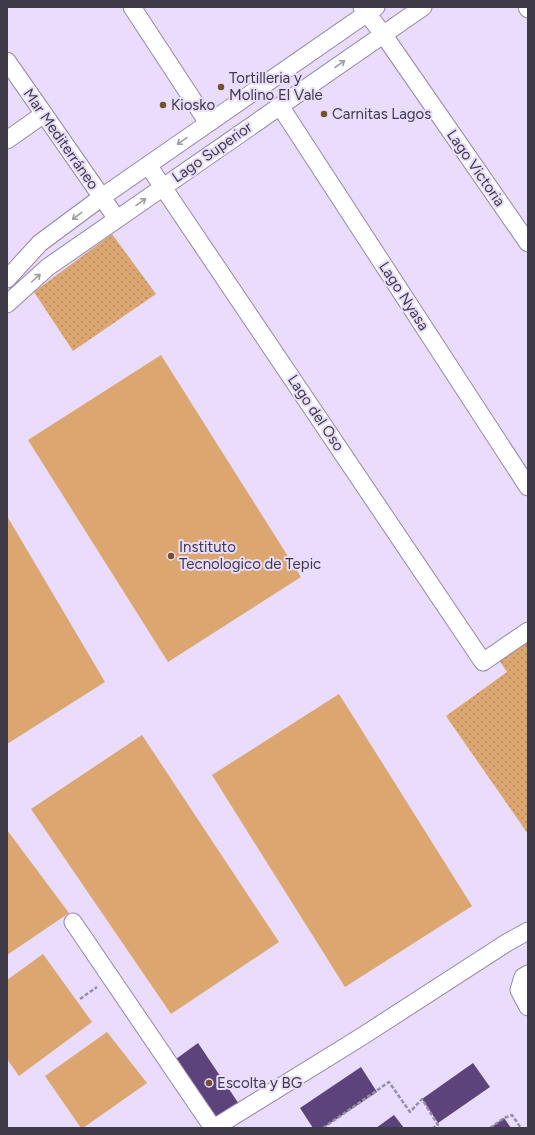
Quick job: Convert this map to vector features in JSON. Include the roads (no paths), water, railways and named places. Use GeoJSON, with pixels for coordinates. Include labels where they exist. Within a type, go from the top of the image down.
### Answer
{"type":"FeatureCollection","features":[{"type":"Feature","properties":{"kind":"street"},"geometry":{"type":"LineString","coordinates":[[132,7],[208,123]]}},
{"type":"Feature","properties":{"kind":"street","name":"Lago Superior"},"geometry":{"type":"LineString","coordinates":[[7,304],[48,267],[423,7]]}},
{"type":"Feature","properties":{"kind":"street","name":"Lago Superior"},"geometry":{"type":"LineString","coordinates":[[7,279],[40,243],[148,164],[368,9]]}},
{"type":"Feature","properties":{"kind":"street","name":"Lago Victoria"},"geometry":{"type":"LineString","coordinates":[[368,9],[383,34],[528,243]]}},
{"type":"Feature","properties":{"kind":"street","name":"Mar Mediterráneo"},"geometry":{"type":"LineString","coordinates":[[7,61],[117,219]]}},
{"type":"Feature","properties":{"kind":"street","name":"Lago Nyasa"},"geometry":{"type":"LineString","coordinates":[[280,106],[528,487]]}},
{"type":"Feature","properties":{"kind":"street"},"geometry":{"type":"LineString","coordinates":[[7,140],[44,114]]}},
{"type":"Feature","properties":{"kind":"street","name":"Lago del Oso"},"geometry":{"type":"LineString","coordinates":[[148,164],[483,662],[528,631]]}},
{"type":"Feature","properties":{"kind":"street"},"geometry":{"type":"LineString","coordinates":[[73,922],[213,1128],[361,1037],[508,942],[528,931]]}},
{"type":"Feature","properties":{"kind":"street"},"geometry":{"type":"LineString","coordinates":[[528,974],[523,977],[519,990],[528,1007]]}},
{"type":"Feature","properties":{"kind":"place","name":"Tortilleria y Molino El Vale"},"geometry":{"type":"Point","coordinates":[221,87]}},
{"type":"Feature","properties":{"kind":"place","name":"Kiosko"},"geometry":{"type":"Point","coordinates":[163,105]}},
{"type":"Feature","properties":{"kind":"place","name":"Carnitas Lagos"},"geometry":{"type":"Point","coordinates":[324,114]}},
{"type":"Feature","properties":{"kind":"place","name":"Instituto Tecnologico de Tepic"},"geometry":{"type":"Point","coordinates":[171,556]}},
{"type":"Feature","properties":{"kind":"place","name":"Escolta y BG"},"geometry":{"type":"Point","coordinates":[209,1083]}}]}
